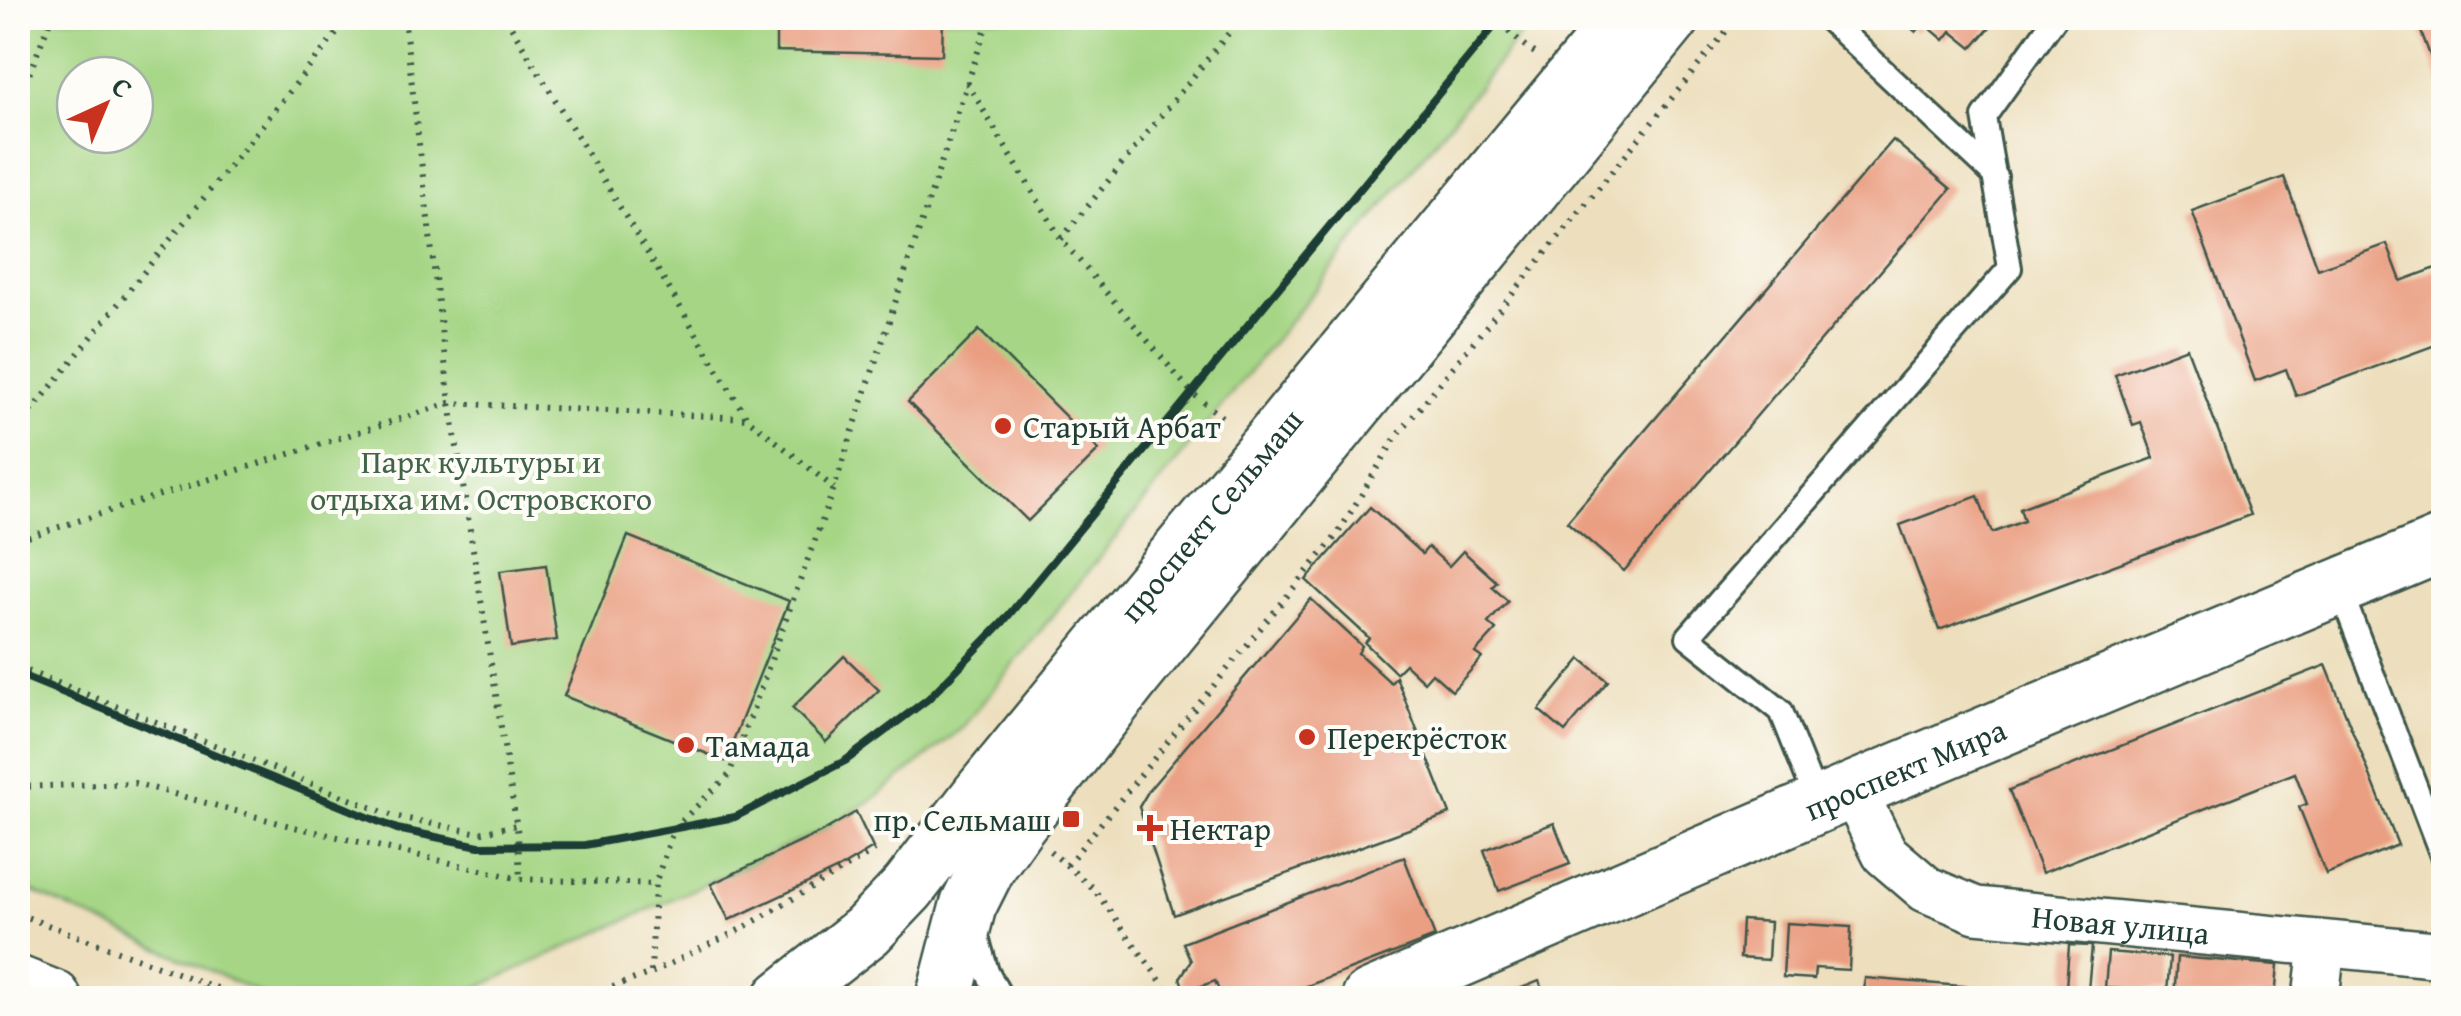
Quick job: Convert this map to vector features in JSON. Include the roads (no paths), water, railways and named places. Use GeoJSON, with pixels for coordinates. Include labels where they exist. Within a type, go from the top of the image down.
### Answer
{"type":"FeatureCollection","features":[{"type":"Feature","properties":{"kind":"main road","name":"проспект Сельмаш"},"geometry":{"type":"LineString","coordinates":[[782,998],[867,931],[908,888],[1099,649],[1623,18]]}},
{"type":"Feature","properties":{"kind":"main road","name":"проспект Сельмаш"},"geometry":{"type":"LineString","coordinates":[[944,998],[968,906],[998,852],[1134,675],[1672,18]]}},
{"type":"Feature","properties":{"kind":"main road","name":"проспект Мира"},"geometry":{"type":"LineString","coordinates":[[1370,998],[2444,543]]}},
{"type":"Feature","properties":{"kind":"main road"},"geometry":{"type":"LineString","coordinates":[[18,984],[53,998]]}},
{"type":"Feature","properties":{"kind":"street","name":"Новая улица"},"geometry":{"type":"LineString","coordinates":[[1836,798],[1886,854],[1926,890],[1976,910],[2444,956]]}},
{"type":"Feature","properties":{"kind":"street"},"geometry":{"type":"LineString","coordinates":[[2316,998],[2322,945]]}},
{"type":"Feature","properties":{"kind":"lane"},"geometry":{"type":"LineString","coordinates":[[1827,18],[1996,176]]}},
{"type":"Feature","properties":{"kind":"lane"},"geometry":{"type":"LineString","coordinates":[[1836,798],[1780,711],[1688,637],[2010,268],[1984,117],[2055,18]]}},
{"type":"Feature","properties":{"kind":"lane"},"geometry":{"type":"LineString","coordinates":[[2339,587],[2444,861]]}},
{"type":"Feature","properties":{"kind":"lane"},"geometry":{"type":"LineString","coordinates":[[968,906],[987,972],[1001,998]]}},
{"type":"Feature","properties":{"kind":"railway"},"geometry":{"type":"LineString","coordinates":[[18,674],[397,829],[479,846],[585,845],[735,817],[845,761],[928,699],[1003,622],[1501,18]]}},
{"type":"Feature","properties":{"kind":"place","name":"Старый Арбат"},"geometry":{"type":"Point","coordinates":[1003,426]}},
{"type":"Feature","properties":{"kind":"place","name":"Перекрёсток"},"geometry":{"type":"Point","coordinates":[1307,737]}},
{"type":"Feature","properties":{"kind":"place","name":"Тамада"},"geometry":{"type":"Point","coordinates":[686,745]}},
{"type":"Feature","properties":{"kind":"place","name":"пр. Сельмаш"},"geometry":{"type":"Point","coordinates":[1071,819]}},
{"type":"Feature","properties":{"kind":"place","name":"Нектар"},"geometry":{"type":"Point","coordinates":[1150,828]}},
{"type":"Feature","properties":{"kind":"park label","name":"Парк культуры и отдыха им. Островского"},"geometry":{"type":"Point","coordinates":[481,480]}}]}
